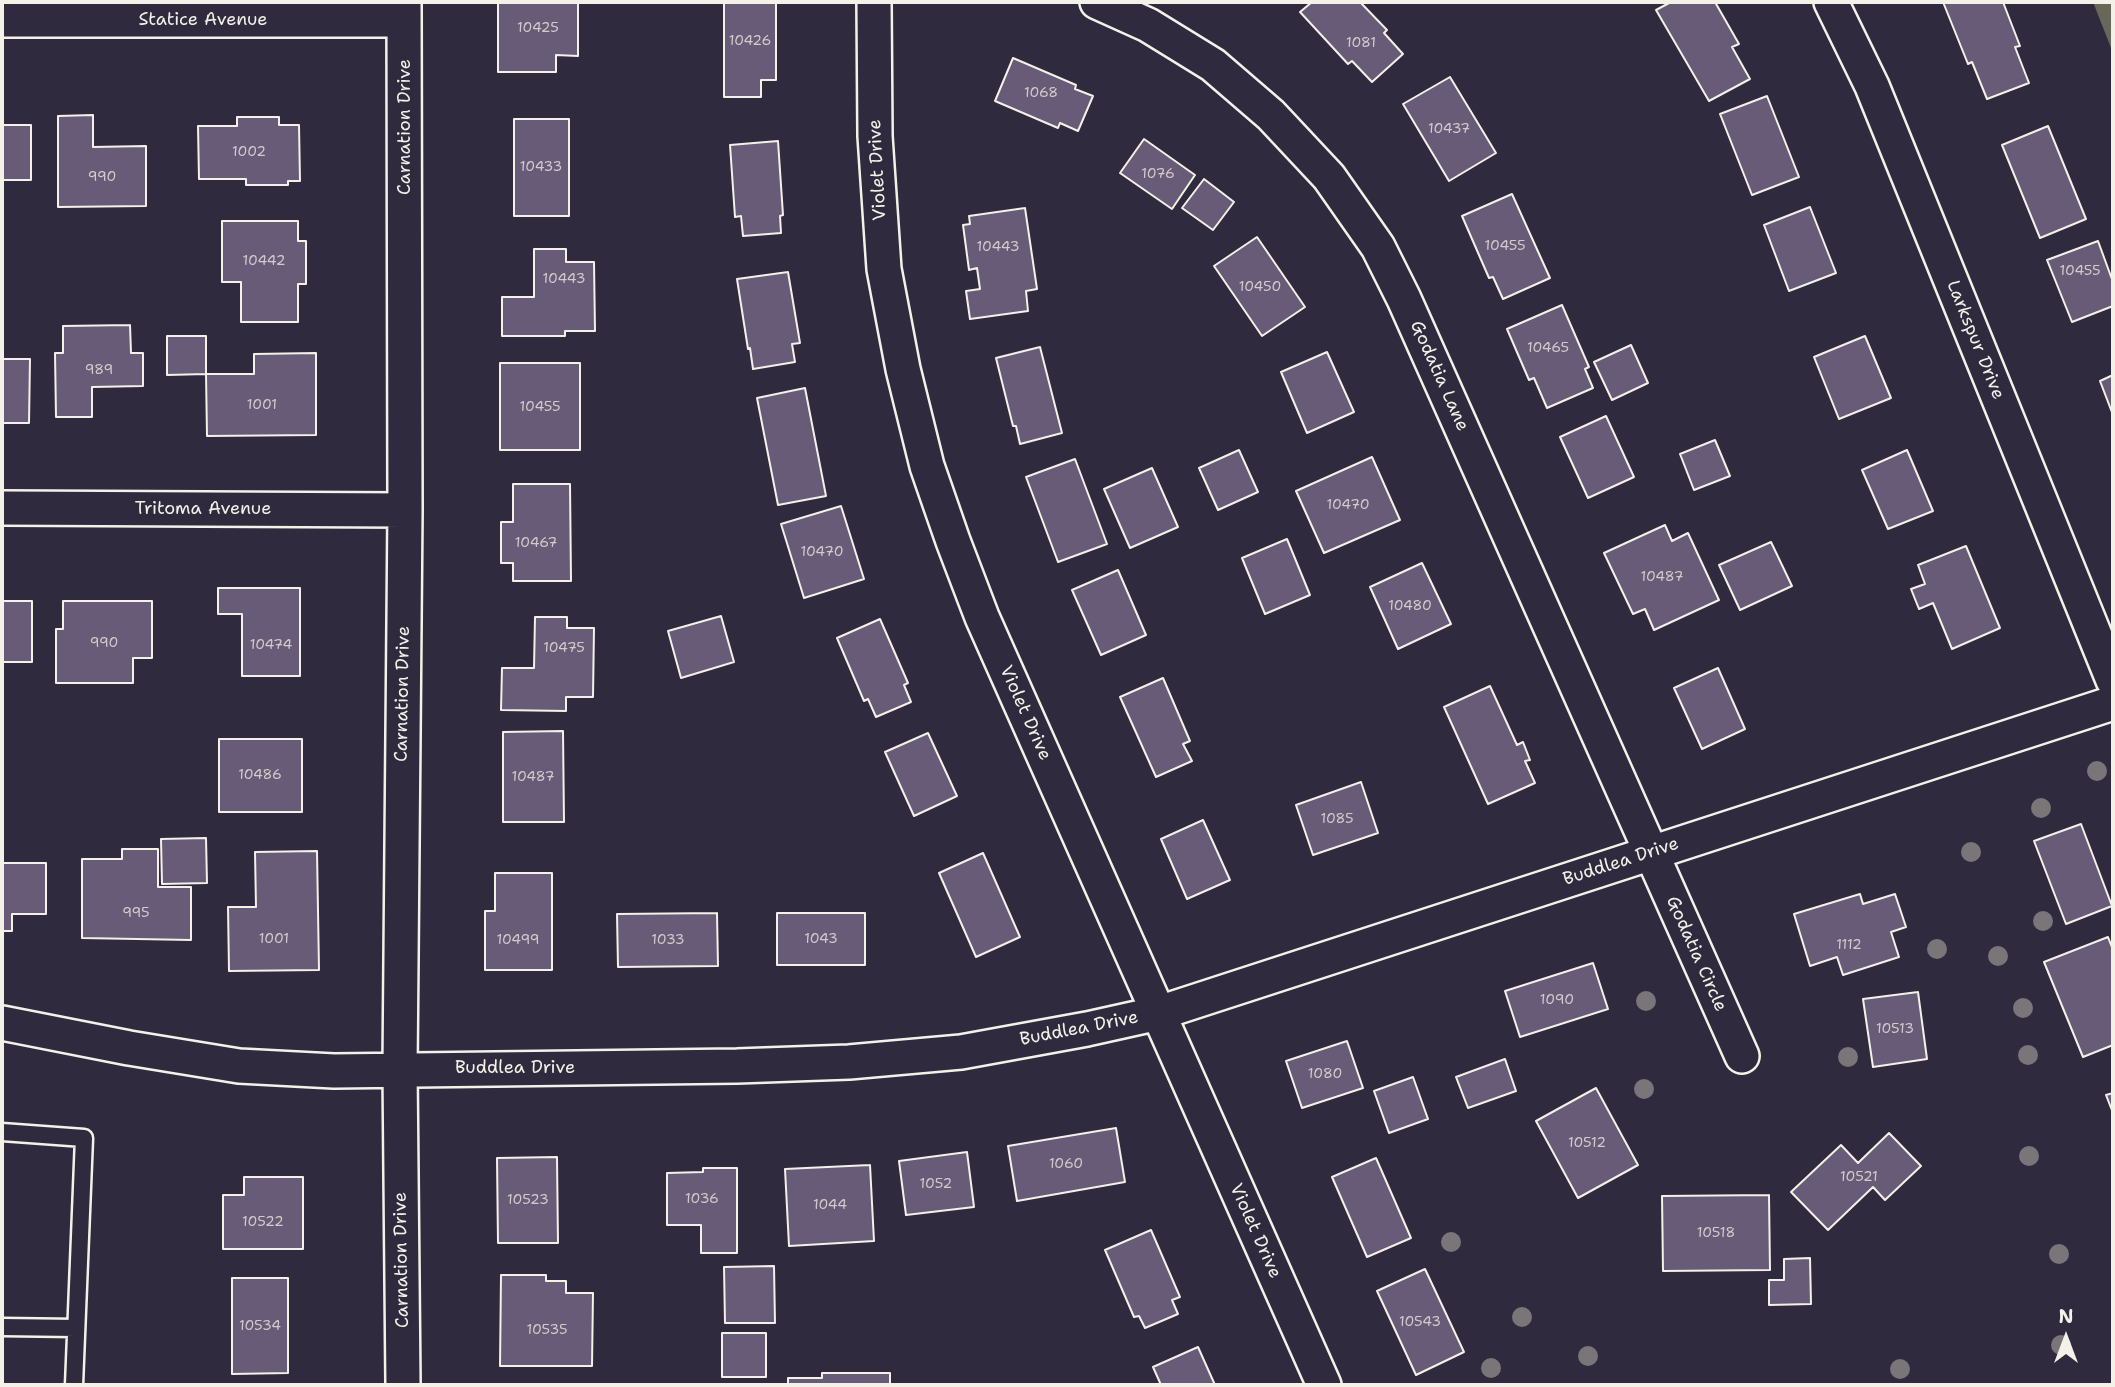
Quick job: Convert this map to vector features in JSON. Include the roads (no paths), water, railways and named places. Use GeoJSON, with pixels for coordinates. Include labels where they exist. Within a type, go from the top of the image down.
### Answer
{"type":"FeatureCollection","features":[{"type":"Feature","properties":{"kind":"street","name":"Violet Drive"},"geometry":{"type":"LineString","coordinates":[[873,2],[875,136],[884,269],[903,369],[927,466],[982,617],[1324,1385]]}},
{"type":"Feature","properties":{"kind":"street","name":"Godatia Lane"},"geometry":{"type":"LineString","coordinates":[[1097,2],[1148,25],[1223,73],[1271,115],[1329,177],[1378,247],[1404,299],[1651,853]]}},
{"type":"Feature","properties":{"kind":"street","name":"Larkspur Drive"},"geometry":{"type":"LineString","coordinates":[[1831,2],[1872,86],[2113,680]]}},
{"type":"Feature","properties":{"kind":"street","name":"Statice Avenue"},"geometry":{"type":"LineString","coordinates":[[2,20],[404,11]]}},
{"type":"Feature","properties":{"kind":"street","name":"Carnation Drive"},"geometry":{"type":"LineString","coordinates":[[403,1385],[400,1069],[405,510],[404,11]]}},
{"type":"Feature","properties":{"kind":"street","name":"Tritoma Avenue"},"geometry":{"type":"LineString","coordinates":[[2,508],[405,510]]}},
{"type":"Feature","properties":{"kind":"street","name":"Buddlea Drive"},"geometry":{"type":"LineString","coordinates":[[2,1023],[239,1066],[334,1071],[737,1066],[849,1062],[961,1052],[1159,1013],[2113,703]]}},
{"type":"Feature","properties":{"kind":"street","name":"Godatia Circle"},"geometry":{"type":"LineString","coordinates":[[1651,853],[1742,1056]]}},
{"type":"Feature","properties":{"kind":"lane"},"geometry":{"type":"LineString","coordinates":[[2,1132],[83,1139],[74,1385]]}},
{"type":"Feature","properties":{"kind":"lane"},"geometry":{"type":"LineString","coordinates":[[2,1327],[76,1328]]}}]}
